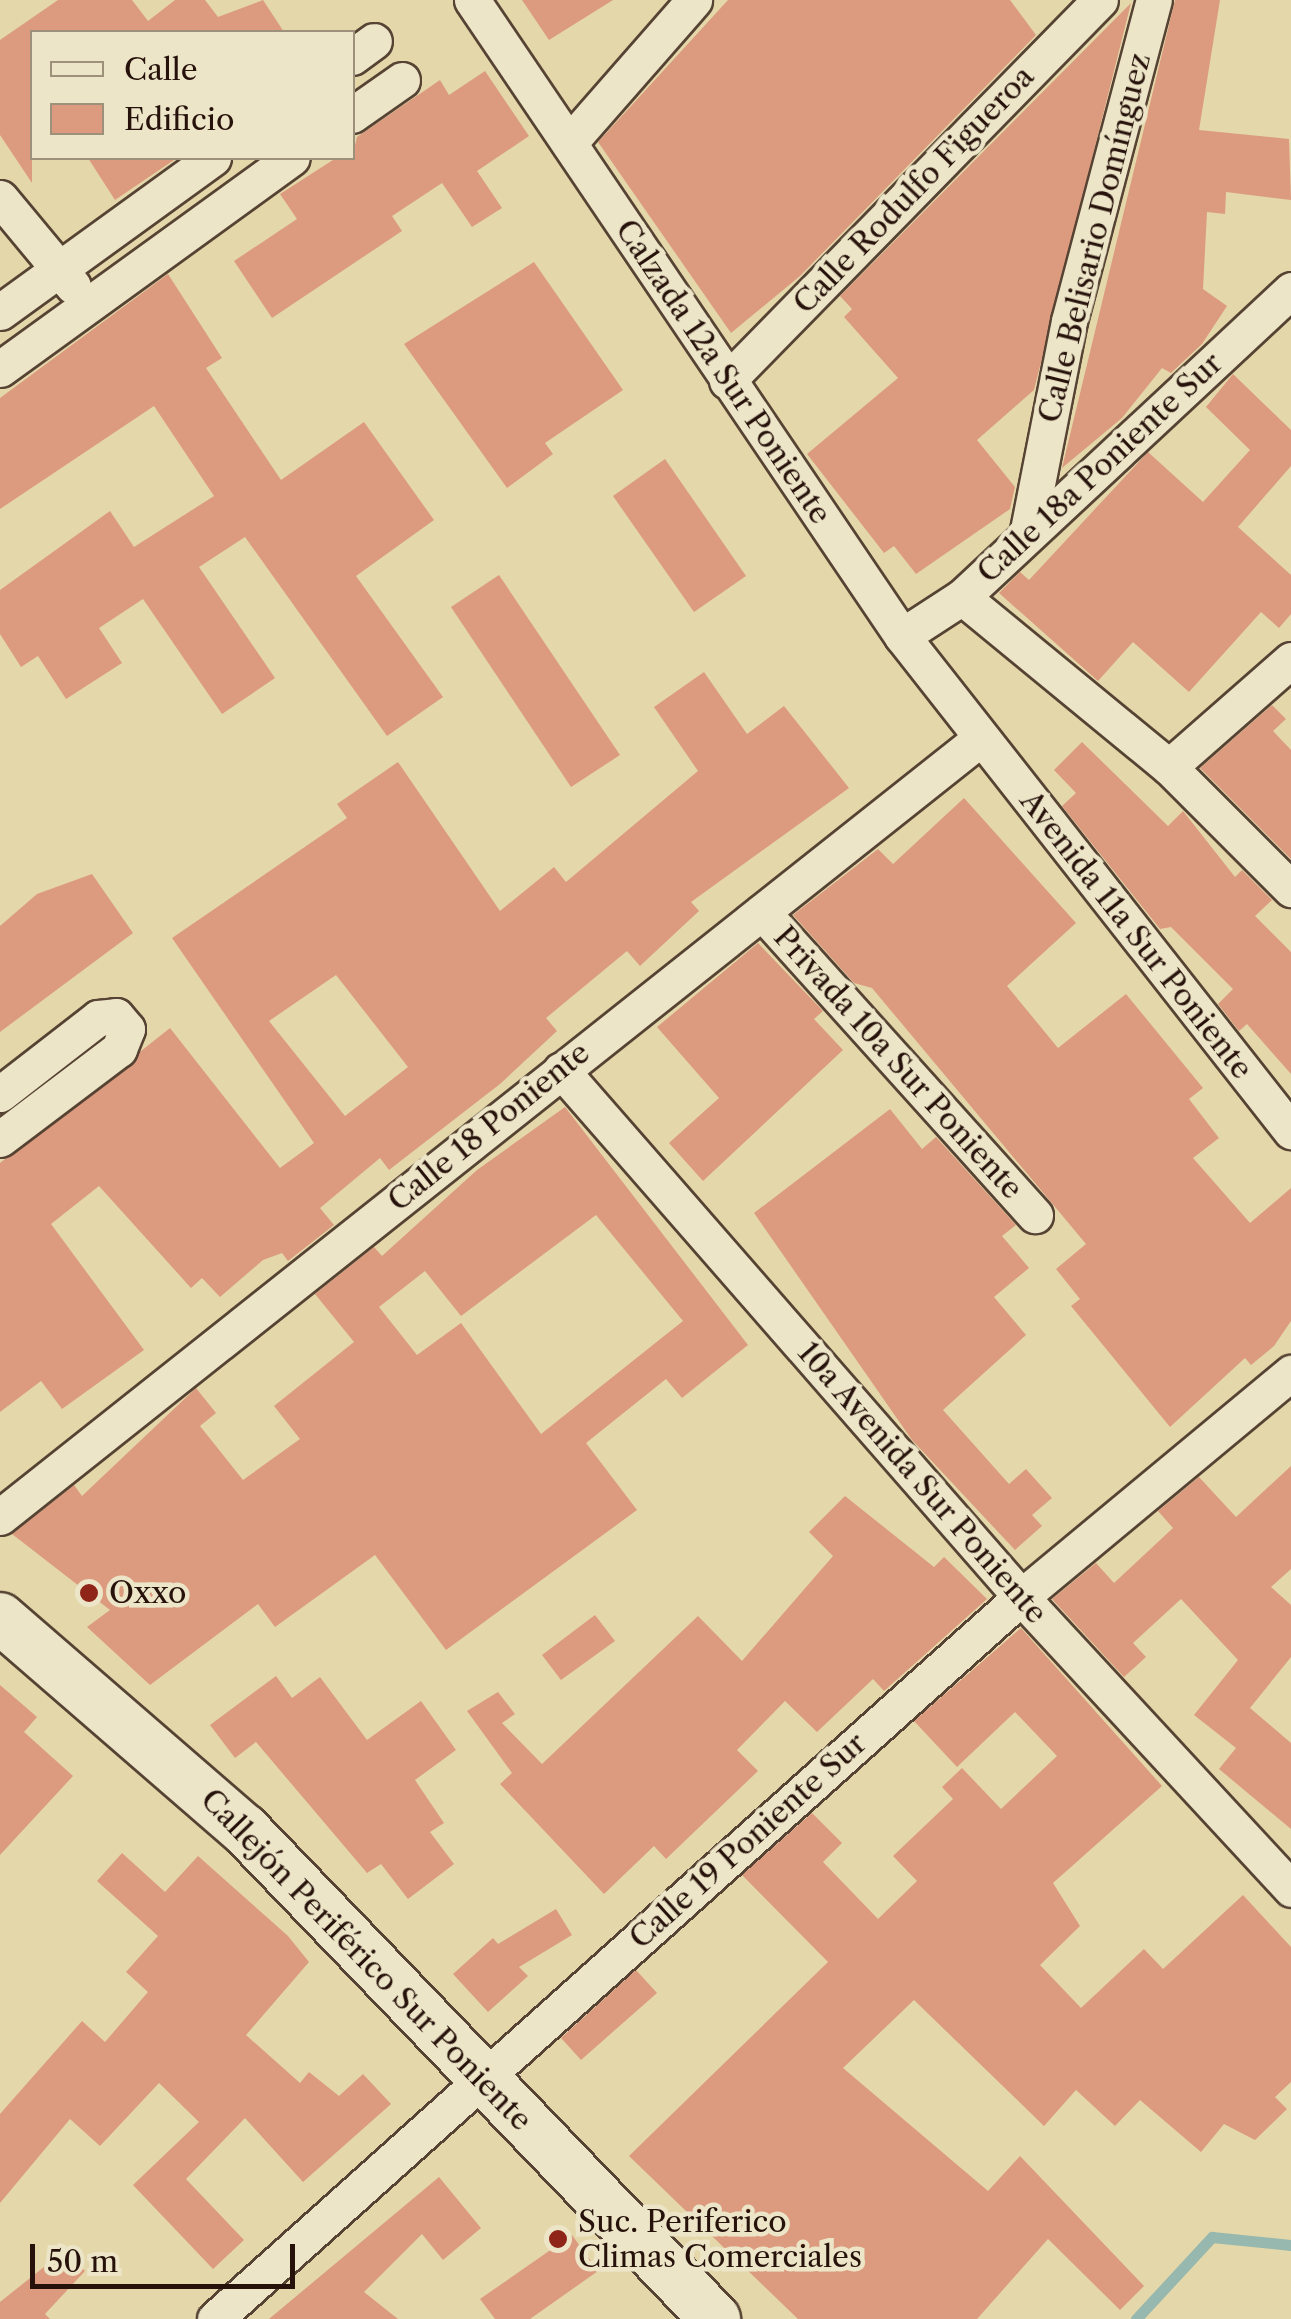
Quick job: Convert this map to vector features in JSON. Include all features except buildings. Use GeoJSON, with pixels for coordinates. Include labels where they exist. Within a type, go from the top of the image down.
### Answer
{"type":"FeatureCollection","features":[{"type":"Feature","properties":{"kind":"main road","name":"Callejón Periférico Sur Poniente"},"geometry":{"type":"LineString","coordinates":[[0,1618],[244,1829],[715,2319]]}},
{"type":"Feature","properties":{"kind":"street","name":"Calzada 12a Sur Poniente"},"geometry":{"type":"LineString","coordinates":[[472,0],[902,636],[980,739]]}},
{"type":"Feature","properties":{"kind":"street"},"geometry":{"type":"LineString","coordinates":[[570,142],[694,0]]}},
{"type":"Feature","properties":{"kind":"street","name":"Calle Rodulfo Figueroa"},"geometry":{"type":"LineString","coordinates":[[727,381],[1100,0]]}},
{"type":"Feature","properties":{"kind":"street","name":"Calle Belisario Domínguez"},"geometry":{"type":"LineString","coordinates":[[1027,536],[1068,321],[1154,0]]}},
{"type":"Feature","properties":{"kind":"street"},"geometry":{"type":"LineString","coordinates":[[355,113],[402,80]]}},
{"type":"Feature","properties":{"kind":"street"},"geometry":{"type":"LineString","coordinates":[[0,312],[210,160]]}},
{"type":"Feature","properties":{"kind":"street"},"geometry":{"type":"LineString","coordinates":[[0,369],[289,160]]}},
{"type":"Feature","properties":{"kind":"street"},"geometry":{"type":"LineString","coordinates":[[0,198],[60,267],[86,304]]}},
{"type":"Feature","properties":{"kind":"street","name":"Calle 18a Poniente Sur"},"geometry":{"type":"LineString","coordinates":[[902,636],[962,597],[1291,290]]}},
{"type":"Feature","properties":{"kind":"street"},"geometry":{"type":"LineString","coordinates":[[962,597],[1169,768],[1291,889]]}},
{"type":"Feature","properties":{"kind":"street"},"geometry":{"type":"LineString","coordinates":[[1169,768],[1291,660]]}},
{"type":"Feature","properties":{"kind":"street","name":"Calle 18 Poniente"},"geometry":{"type":"LineString","coordinates":[[0,1518],[980,739]]}},
{"type":"Feature","properties":{"kind":"street","name":"Avenida 11a Sur Poniente"},"geometry":{"type":"LineString","coordinates":[[980,739],[1291,1131]]}},
{"type":"Feature","properties":{"kind":"street","name":"Privada 10a Sur Poniente"},"geometry":{"type":"LineString","coordinates":[[762,912],[1034,1215]]}},
{"type":"Feature","properties":{"kind":"street"},"geometry":{"type":"LineString","coordinates":[[0,1094],[98,1018],[116,1016],[127,1029],[119,1049],[0,1139]]}},
{"type":"Feature","properties":{"kind":"street","name":"10a Avenida Sur Poniente"},"geometry":{"type":"LineString","coordinates":[[561,1070],[1021,1597],[1291,1889]]}},
{"type":"Feature","properties":{"kind":"street","name":"Calle 19 Poniente Sur"},"geometry":{"type":"LineString","coordinates":[[215,2319],[480,2076],[1021,1597],[1291,1373]]}},
{"type":"Feature","properties":{"kind":"waterway"},"geometry":{"type":"LineString","coordinates":[[1136,2319],[1212,2237],[1291,2245]]}},
{"type":"Feature","properties":{"kind":"place","name":"Oxxo"},"geometry":{"type":"Point","coordinates":[89,1593]}},
{"type":"Feature","properties":{"kind":"place","name":"Suc. Periferico Climas Comerciales"},"geometry":{"type":"Point","coordinates":[558,2239]}}]}
